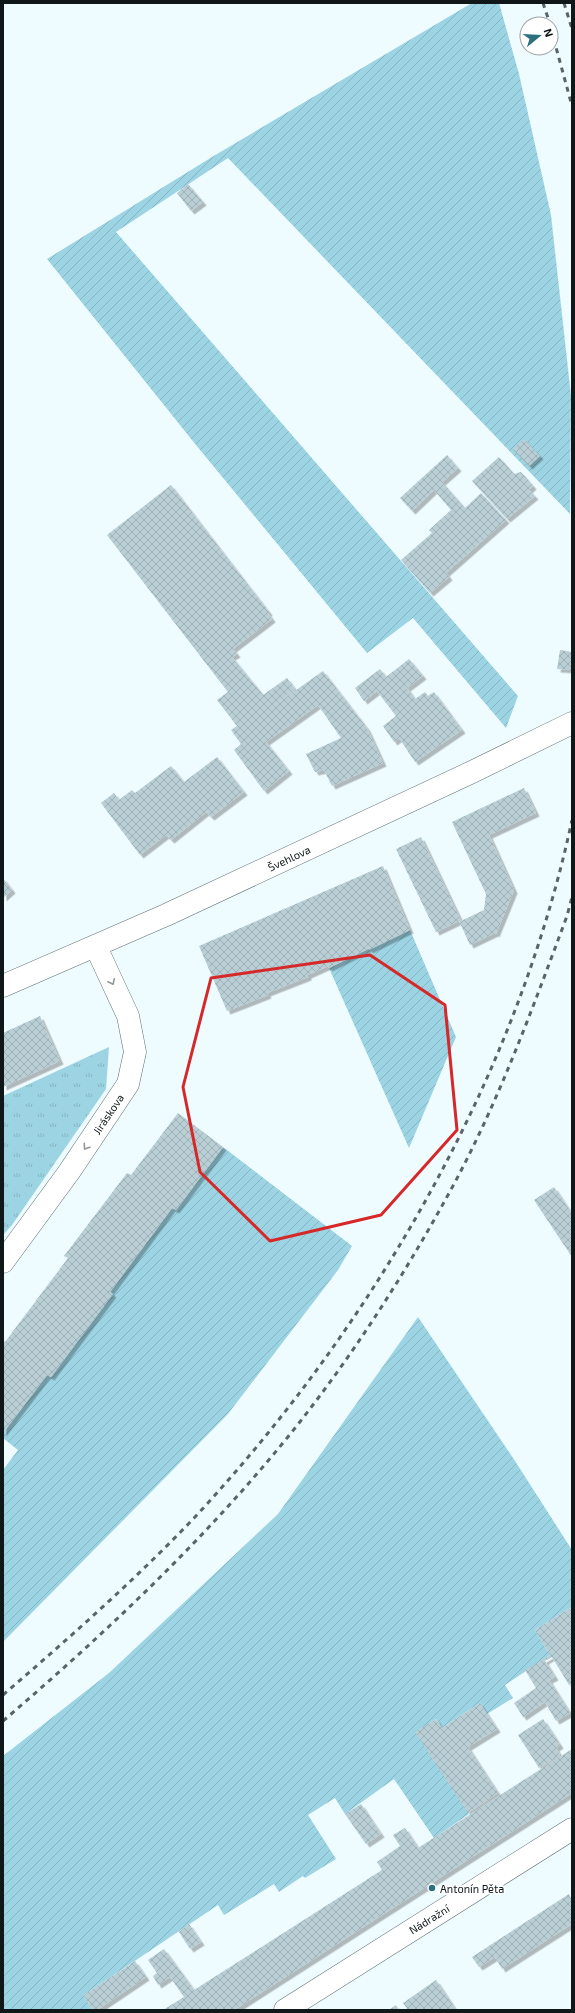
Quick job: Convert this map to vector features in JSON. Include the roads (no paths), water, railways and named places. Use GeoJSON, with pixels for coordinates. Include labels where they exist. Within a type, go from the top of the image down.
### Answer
{"type":"FeatureCollection","features":[{"type":"Feature","properties":{"kind":"street","name":"Švehlova"},"geometry":{"type":"LineString","coordinates":[[3,986],[96,947],[472,772],[572,723]]}},
{"type":"Feature","properties":{"kind":"street","name":"Jiráskova"},"geometry":{"type":"LineString","coordinates":[[3,1262],[69,1172],[128,1084],[135,1052],[128,1016],[96,947]]}},
{"type":"Feature","properties":{"kind":"street","name":"Nádražní"},"geometry":{"type":"LineString","coordinates":[[285,2010],[572,1829]]}},
{"type":"Feature","properties":{"kind":"railway"},"geometry":{"type":"LineString","coordinates":[[543,3],[547,16]]}},
{"type":"Feature","properties":{"kind":"railway"},"geometry":{"type":"LineString","coordinates":[[564,3],[572,29]]}},
{"type":"Feature","properties":{"kind":"railway"},"geometry":{"type":"LineString","coordinates":[[558,56],[572,106]]}},
{"type":"Feature","properties":{"kind":"railway"},"geometry":{"type":"LineString","coordinates":[[3,1695],[125,1586],[195,1517],[260,1443],[321,1364],[378,1280],[430,1193],[475,1103],[515,1010],[547,916],[572,820]]}},
{"type":"Feature","properties":{"kind":"railway"},"geometry":{"type":"LineString","coordinates":[[3,1721],[82,1652],[195,1542],[266,1464],[342,1366],[401,1276],[437,1215],[471,1152],[515,1052],[567,916],[572,897]]}},
{"type":"Feature","properties":{"kind":"place","name":"Antonín Pěta"},"geometry":{"type":"Point","coordinates":[432,1888]}}]}
